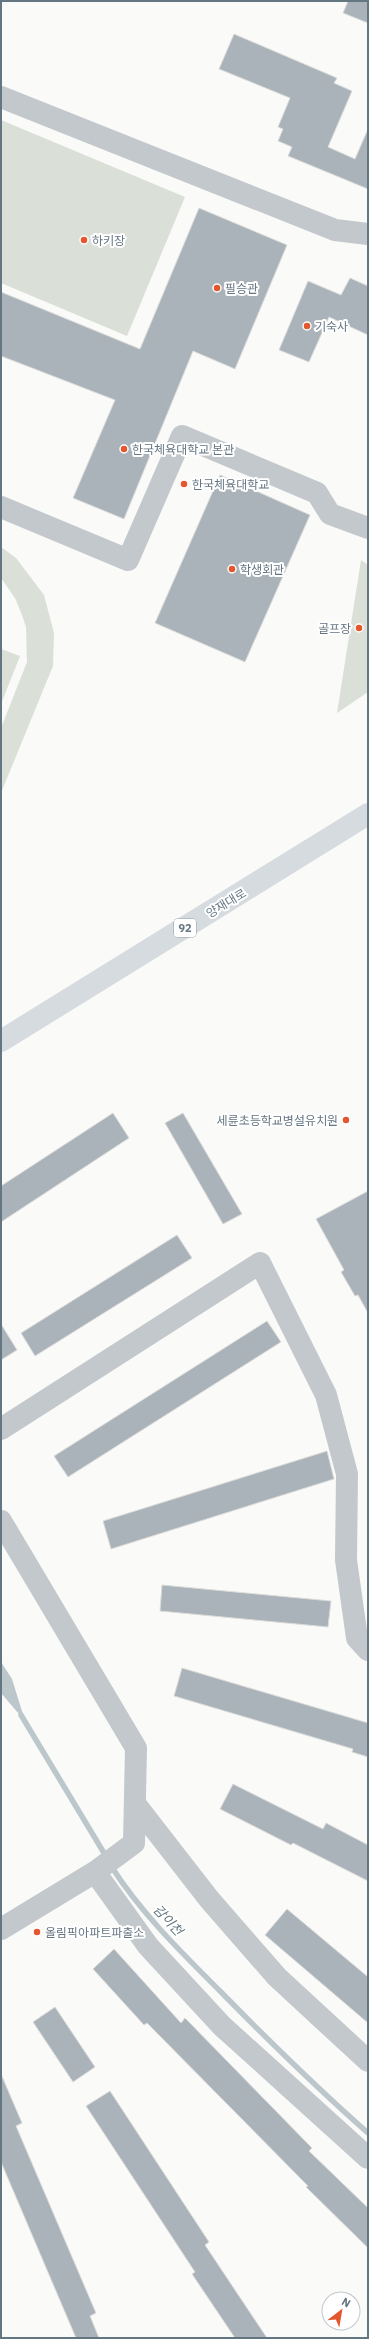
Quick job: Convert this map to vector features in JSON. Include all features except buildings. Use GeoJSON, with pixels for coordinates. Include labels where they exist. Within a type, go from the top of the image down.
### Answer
{"type":"FeatureCollection","features":[{"type":"Feature","properties":{"kind":"main road","name":"양재대로"},"geometry":{"type":"LineString","coordinates":[[1,1040],[368,814]]}},
{"type":"Feature","properties":{"kind":"street"},"geometry":{"type":"LineString","coordinates":[[1,96],[335,230],[368,234]]}},
{"type":"Feature","properties":{"kind":"street"},"geometry":{"type":"LineString","coordinates":[[1,507],[128,560],[182,436],[317,493],[330,514],[368,528]]}},
{"type":"Feature","properties":{"kind":"street"},"geometry":{"type":"LineString","coordinates":[[1,1429],[260,1263],[326,1395],[347,1474],[346,1560],[357,1638],[368,1650]]}},
{"type":"Feature","properties":{"kind":"street"},"geometry":{"type":"LineString","coordinates":[[1,1521],[136,1748],[134,1843],[95,1872],[1,1929]]}},
{"type":"Feature","properties":{"kind":"street"},"geometry":{"type":"LineString","coordinates":[[136,1805],[209,1899],[277,1977],[368,2061]]}},
{"type":"Feature","properties":{"kind":"street"},"geometry":{"type":"LineString","coordinates":[[95,1872],[148,1946],[222,2026],[368,2158]]}},
{"type":"Feature","properties":{"kind":"shaded area","name":"하키장"},"geometry":{"type":"Polygon","coordinates":[[[1,120],[185,197],[127,336],[1,283],[1,120]]]}},
{"type":"Feature","properties":{"kind":"shaded area"},"geometry":{"type":"Polygon","coordinates":[[[1,547],[16,558],[44,595],[54,633],[53,666],[1,793],[1,728],[27,662],[26,627],[15,598],[1,578],[1,547]]]}},
{"type":"Feature","properties":{"kind":"shaded area","name":"골프장"},"geometry":{"type":"Polygon","coordinates":[[[361,560],[368,565],[368,692],[337,713],[361,560]]]}},
{"type":"Feature","properties":{"kind":"shaded area"},"geometry":{"type":"Polygon","coordinates":[[[1,649],[20,656],[1,704],[1,649]]]}},
{"type":"Feature","properties":{"kind":"shaded area"},"geometry":{"type":"Polygon","coordinates":[[[1,1662],[12,1679],[25,1721],[1,1693],[1,1662]]]}},
{"type":"Feature","properties":{"kind":"waterway","name":"감이천"},"geometry":{"type":"LineString","coordinates":[[21,1715],[107,1858]]}},
{"type":"Feature","properties":{"kind":"waterway","name":"감이천"},"geometry":{"type":"LineString","coordinates":[[111,1866],[135,1900],[177,1947],[293,2064],[368,2133]]}},
{"type":"Feature","properties":{"kind":"place","name":"하키장"},"geometry":{"type":"Point","coordinates":[84,240]}},
{"type":"Feature","properties":{"kind":"place","name":"필승관"},"geometry":{"type":"Point","coordinates":[217,288]}},
{"type":"Feature","properties":{"kind":"place","name":"기숙사"},"geometry":{"type":"Point","coordinates":[307,326]}},
{"type":"Feature","properties":{"kind":"place","name":"한국체육대학교 본관"},"geometry":{"type":"Point","coordinates":[124,449]}},
{"type":"Feature","properties":{"kind":"place","name":"한국체육대학교"},"geometry":{"type":"Point","coordinates":[184,484]}},
{"type":"Feature","properties":{"kind":"place","name":"학생회관"},"geometry":{"type":"Point","coordinates":[232,569]}},
{"type":"Feature","properties":{"kind":"place","name":"골프장"},"geometry":{"type":"Point","coordinates":[359,628]}},
{"type":"Feature","properties":{"kind":"place","name":"세륜초등학교병설유치원"},"geometry":{"type":"Point","coordinates":[346,1120]}},
{"type":"Feature","properties":{"kind":"place","name":"올림픽아파트파출소"},"geometry":{"type":"Point","coordinates":[37,1932]}}]}
